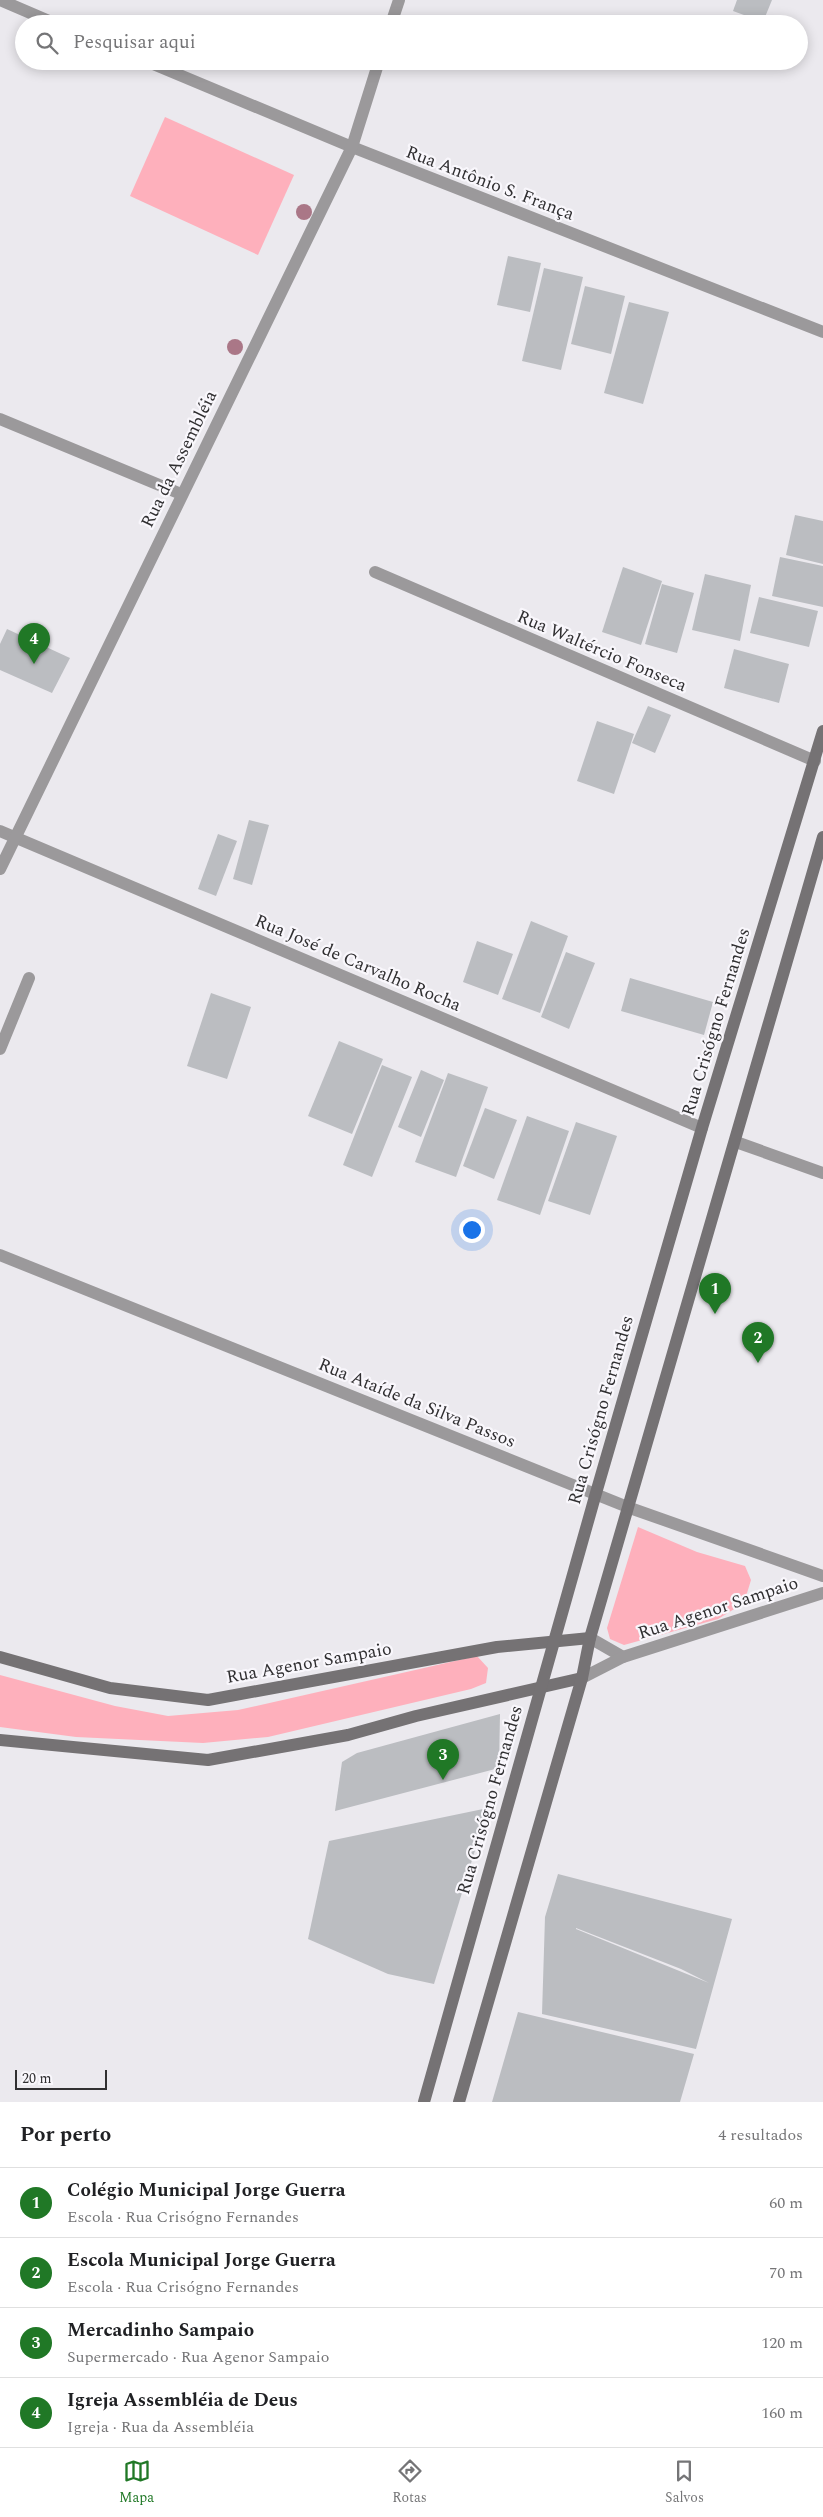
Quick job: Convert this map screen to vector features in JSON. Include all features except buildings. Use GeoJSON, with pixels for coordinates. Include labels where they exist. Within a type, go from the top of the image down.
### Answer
{"type":"FeatureCollection","features":[{"type":"Feature","properties":{"kind":"street"},"geometry":{"type":"LineString","coordinates":[[0,0],[35,15]]}},
{"type":"Feature","properties":{"kind":"street"},"geometry":{"type":"LineString","coordinates":[[394,15],[399,0]]}},
{"type":"Feature","properties":{"kind":"street","name":"Rua Antônio S. França"},"geometry":{"type":"LineString","coordinates":[[168,70],[352,147],[823,332]]}},
{"type":"Feature","properties":{"kind":"street","name":"Rua da Assembléia"},"geometry":{"type":"LineString","coordinates":[[0,869],[181,494],[352,147],[376,70]]}},
{"type":"Feature","properties":{"kind":"street"},"geometry":{"type":"LineString","coordinates":[[0,419],[181,494]]}},
{"type":"Feature","properties":{"kind":"street","name":"Rua Waltércio Fonseca"},"geometry":{"type":"LineString","coordinates":[[375,572],[815,761]]}},
{"type":"Feature","properties":{"kind":"street","name":"Rua Crisógno Fernandes"},"geometry":{"type":"LineString","coordinates":[[424,2102],[552,1642],[702,1128],[823,731]]}},
{"type":"Feature","properties":{"kind":"street","name":"Rua José de Carvalho Rocha"},"geometry":{"type":"LineString","coordinates":[[0,831],[702,1128]]}},
{"type":"Feature","properties":{"kind":"street"},"geometry":{"type":"LineString","coordinates":[[459,2102],[582,1678],[590,1638],[630,1508],[823,837]]}},
{"type":"Feature","properties":{"kind":"street"},"geometry":{"type":"LineString","coordinates":[[0,1049],[29,978]]}},
{"type":"Feature","properties":{"kind":"street"},"geometry":{"type":"LineString","coordinates":[[736,1142],[823,1174]]}},
{"type":"Feature","properties":{"kind":"street","name":"Rua Ataíde da Silva Passos"},"geometry":{"type":"LineString","coordinates":[[0,1255],[630,1508],[823,1576]]}},
{"type":"Feature","properties":{"kind":"street","name":"Rua Agenor Sampaio"},"geometry":{"type":"LineString","coordinates":[[0,1740],[208,1760],[348,1735],[416,1716],[582,1678],[623,1657],[823,1593]]}},
{"type":"Feature","properties":{"kind":"street","name":"Rua Agenor Sampaio"},"geometry":{"type":"LineString","coordinates":[[0,1657],[110,1688],[208,1700],[497,1647],[590,1638],[623,1657]]}},
{"type":"Feature","properties":{"kind":"shaded area"},"geometry":{"type":"Polygon","coordinates":[[[165,117],[294,175],[258,255],[130,196],[165,117]]]}},
{"type":"Feature","properties":{"kind":"shaded area"},"geometry":{"type":"Polygon","coordinates":[[[638,1527],[697,1552],[745,1566],[751,1580],[744,1603],[718,1619],[624,1645],[610,1639],[607,1628],[638,1527]]]}},
{"type":"Feature","properties":{"kind":"shaded area"},"geometry":{"type":"Polygon","coordinates":[[[477,1656],[488,1668],[486,1683],[471,1689],[268,1737],[203,1743],[76,1737],[0,1727],[0,1675],[115,1706],[168,1716],[238,1710],[477,1656]]]}},
{"type":"Feature","properties":{"kind":"place","name":"Igreja Assembléia de Deus"},"geometry":{"type":"Point","coordinates":[34,664]}},
{"type":"Feature","properties":{"kind":"place","name":"Colégio Municipal Jorge Guerra"},"geometry":{"type":"Point","coordinates":[715,1314]}},
{"type":"Feature","properties":{"kind":"place","name":"Escola Municipal Jorge Guerra"},"geometry":{"type":"Point","coordinates":[758,1363]}},
{"type":"Feature","properties":{"kind":"place","name":"Mercadinho Sampaio"},"geometry":{"type":"Point","coordinates":[443,1780]}}]}
